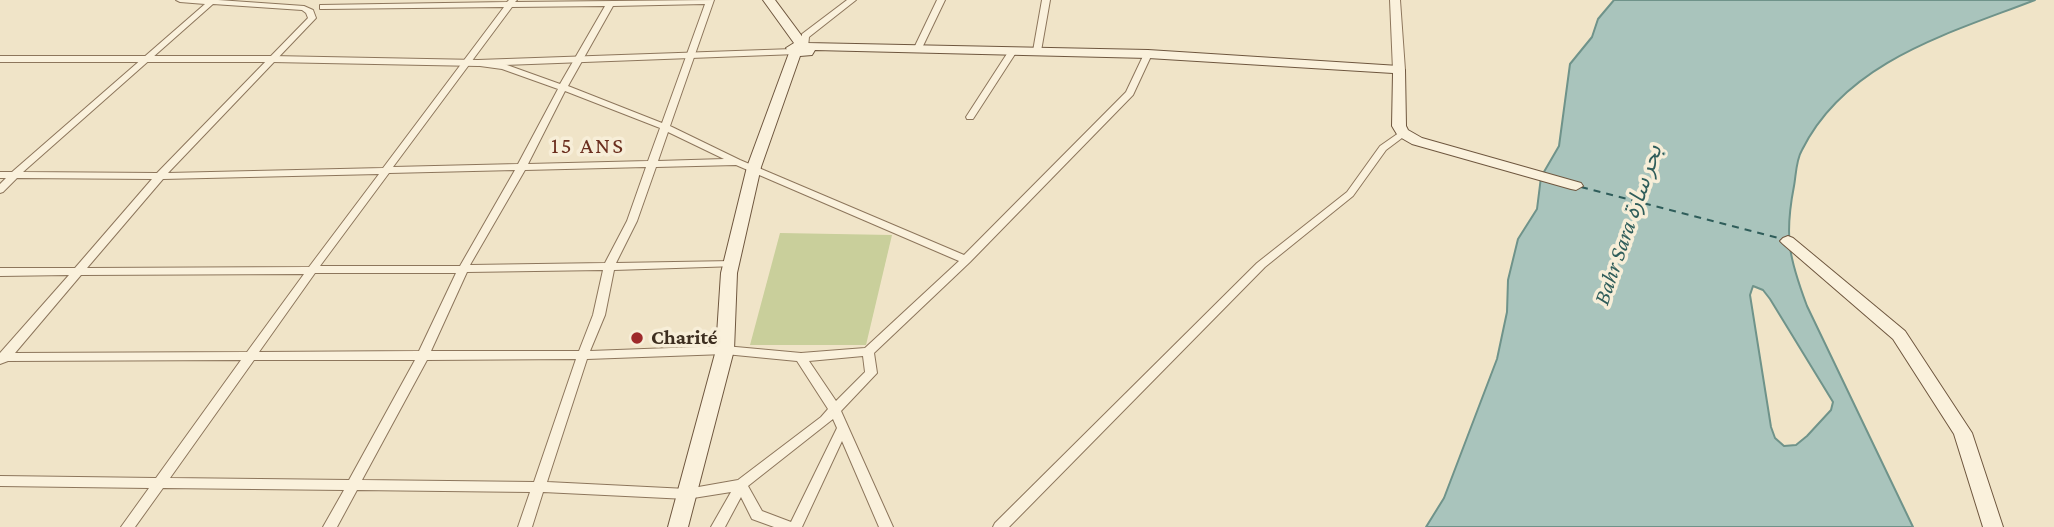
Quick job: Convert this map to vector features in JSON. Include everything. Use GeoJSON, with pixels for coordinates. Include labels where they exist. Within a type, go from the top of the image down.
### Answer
{"type":"FeatureCollection","features":[{"type":"Feature","properties":{"kind":"main road"},"geometry":{"type":"LineString","coordinates":[[769,0],[800,48]]}},
{"type":"Feature","properties":{"kind":"main road"},"geometry":{"type":"LineString","coordinates":[[800,48],[1148,54],[1399,70],[1397,118],[1403,133],[1417,141],[1576,186]]}},
{"type":"Feature","properties":{"kind":"main road"},"geometry":{"type":"LineString","coordinates":[[678,527],[725,350],[729,272],[754,167],[800,48]]}},
{"type":"Feature","properties":{"kind":"main road"},"geometry":{"type":"LineString","coordinates":[[1788,241],[1899,335],[1963,433],[1993,527]]}},
{"type":"Feature","properties":{"kind":"street"},"geometry":{"type":"LineString","coordinates":[[180,0],[214,0],[304,8],[310,12],[312,18]]}},
{"type":"Feature","properties":{"kind":"street"},"geometry":{"type":"LineString","coordinates":[[0,190],[214,0]]}},
{"type":"Feature","properties":{"kind":"street"},"geometry":{"type":"LineString","coordinates":[[0,59],[473,62],[689,55],[800,48],[804,36],[852,0]]}},
{"type":"Feature","properties":{"kind":"street"},"geometry":{"type":"LineString","coordinates":[[918,48],[941,0]]}},
{"type":"Feature","properties":{"kind":"street"},"geometry":{"type":"LineString","coordinates":[[1037,51],[1046,0]]}},
{"type":"Feature","properties":{"kind":"street"},"geometry":{"type":"LineString","coordinates":[[1395,0],[1399,70]]}},
{"type":"Feature","properties":{"kind":"street"},"geometry":{"type":"LineString","coordinates":[[1,359],[160,176],[325,4],[709,1],[667,128],[632,220],[609,266],[599,315],[525,527]]}},
{"type":"Feature","properties":{"kind":"street"},"geometry":{"type":"LineString","coordinates":[[128,527],[312,270],[473,62],[511,2]]}},
{"type":"Feature","properties":{"kind":"street"},"geometry":{"type":"LineString","coordinates":[[330,527],[423,356],[463,269],[522,168],[578,58],[611,2]]}},
{"type":"Feature","properties":{"kind":"street"},"geometry":{"type":"LineString","coordinates":[[971,117],[1013,51]]}},
{"type":"Feature","properties":{"kind":"street"},"geometry":{"type":"LineString","coordinates":[[1,359],[583,355],[725,350],[801,357],[868,352],[966,260],[1130,93],[1148,54]]}},
{"type":"Feature","properties":{"kind":"street"},"geometry":{"type":"LineString","coordinates":[[473,62],[504,68],[565,88],[667,128],[737,162],[966,260]]}},
{"type":"Feature","properties":{"kind":"street"},"geometry":{"type":"LineString","coordinates":[[1000,527],[1261,265],[1350,194],[1383,148],[1403,133]]}},
{"type":"Feature","properties":{"kind":"street"},"geometry":{"type":"LineString","coordinates":[[0,175],[160,176],[737,162]]}},
{"type":"Feature","properties":{"kind":"street"},"geometry":{"type":"LineString","coordinates":[[0,272],[733,264]]}},
{"type":"Feature","properties":{"kind":"street"},"geometry":{"type":"LineString","coordinates":[[718,527],[741,485],[835,410],[871,373],[868,352]]}},
{"type":"Feature","properties":{"kind":"street"},"geometry":{"type":"LineString","coordinates":[[801,357],[835,410],[886,527]]}},
{"type":"Feature","properties":{"kind":"street"},"geometry":{"type":"LineString","coordinates":[[795,527],[843,427]]}},
{"type":"Feature","properties":{"kind":"street"},"geometry":{"type":"LineString","coordinates":[[0,481],[539,486],[687,494],[741,485]]}},
{"type":"Feature","properties":{"kind":"street"},"geometry":{"type":"LineString","coordinates":[[741,485],[757,515],[789,527]]}},
{"type":"Feature","properties":{"kind":"green space"},"geometry":{"type":"Polygon","coordinates":[[[780,233],[892,235],[866,345],[750,345],[780,233]]]}},
{"type":"Feature","properties":{"kind":"water","name":"Bahr Sara بحر سارة"},"geometry":{"type":"Polygon","coordinates":[[[1614,0],[2035,0],[1936,38],[1873,72],[1845,94],[1821,119],[1797,163],[1789,220],[1790,247],[1796,274],[1807,306],[1913,527],[1426,527],[1444,498],[1497,359],[1507,312],[1508,280],[1518,239],[1537,209],[1541,177],[1559,146],[1570,64],[1592,37],[1598,19],[1614,0]],[[1753,286],[1750,295],[1771,427],[1775,438],[1784,446],[1796,445],[1831,410],[1833,402],[1763,290],[1753,286]]]}},
{"type":"Feature","properties":{"kind":"ferry route"},"geometry":{"type":"LineString","coordinates":[[1581,187],[1782,239]]}},
{"type":"Feature","properties":{"kind":"place","name":"Charité"},"geometry":{"type":"Point","coordinates":[637,338]}},
{"type":"Feature","properties":{"kind":"district","name":"15 ANS"},"geometry":{"type":"Point","coordinates":[588,146]}}]}
